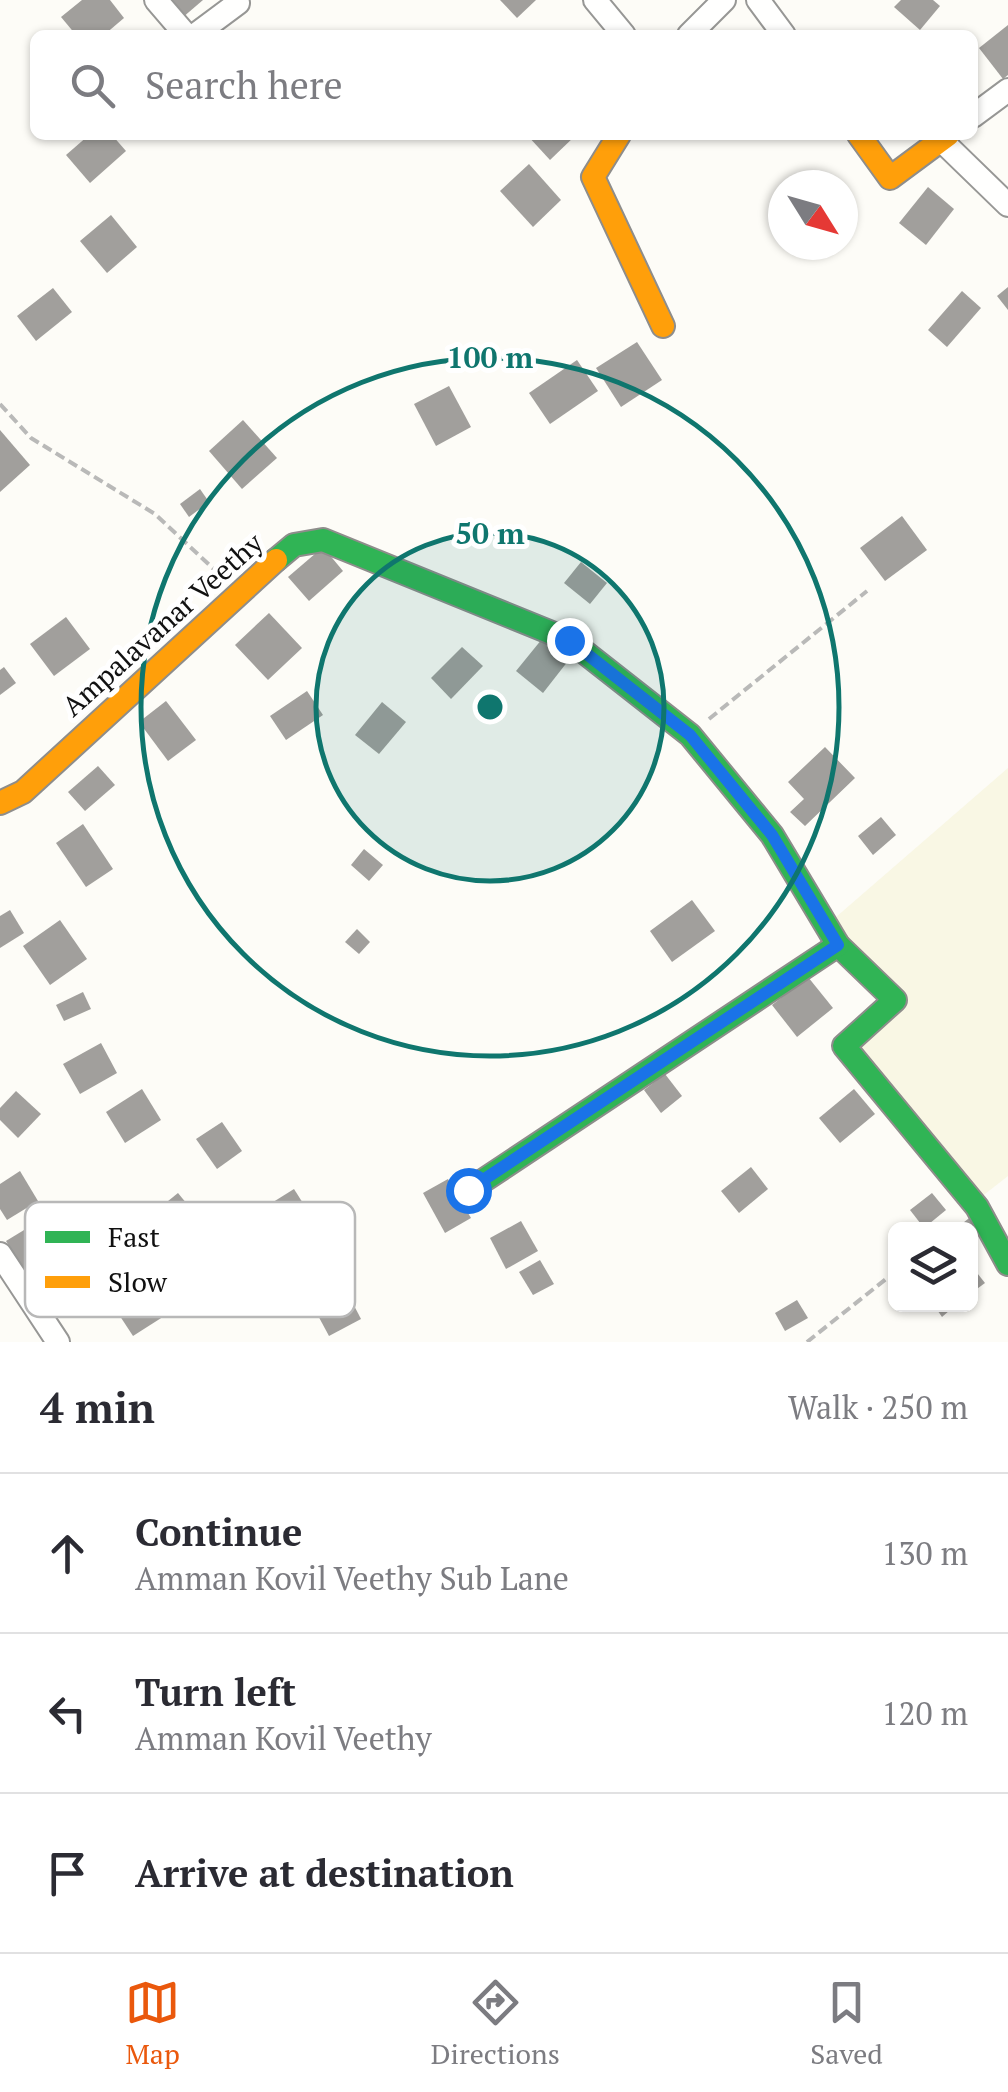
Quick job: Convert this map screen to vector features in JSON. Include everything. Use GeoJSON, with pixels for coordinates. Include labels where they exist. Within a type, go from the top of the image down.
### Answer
{"type":"FeatureCollection","features":[{"type":"Feature","properties":{"kind":"street"},"geometry":{"type":"LineString","coordinates":[[156,0],[182,30]]}},
{"type":"Feature","properties":{"kind":"street"},"geometry":{"type":"LineString","coordinates":[[595,0],[620,30]]}},
{"type":"Feature","properties":{"kind":"street"},"geometry":{"type":"LineString","coordinates":[[694,30],[724,0]]}},
{"type":"Feature","properties":{"kind":"street"},"geometry":{"type":"LineString","coordinates":[[758,0],[780,30]]}},
{"type":"Feature","properties":{"kind":"street"},"geometry":{"type":"LineString","coordinates":[[202,30],[238,3]]}},
{"type":"Feature","properties":{"kind":"street"},"geometry":{"type":"LineString","coordinates":[[978,112],[1008,90]]}},
{"type":"Feature","properties":{"kind":"street"},"geometry":{"type":"LineString","coordinates":[[616,140],[593,177],[664,326]]}},
{"type":"Feature","properties":{"kind":"street"},"geometry":{"type":"LineString","coordinates":[[863,140],[890,178],[942,140]]}},
{"type":"Feature","properties":{"kind":"street"},"geometry":{"type":"LineString","coordinates":[[947,140],[1008,205]]}},
{"type":"Feature","properties":{"kind":"street","name":"Ampalavanar Veethy"},"geometry":{"type":"LineString","coordinates":[[0,803],[23,792],[238,591],[294,544],[323,540],[569,640],[690,735],[772,835],[838,945],[895,1000],[844,1046],[977,1206],[1008,1264]]}},
{"type":"Feature","properties":{"kind":"street"},"geometry":{"type":"LineString","coordinates":[[468,1190],[838,945]]}},
{"type":"Feature","properties":{"kind":"street"},"geometry":{"type":"LineString","coordinates":[[0,1254],[25,1292]]}},
{"type":"Feature","properties":{"kind":"street"},"geometry":{"type":"LineString","coordinates":[[42,1317],[58,1342]]}},
{"type":"Feature","properties":{"kind":"path"},"geometry":{"type":"LineString","coordinates":[[0,404],[31,438],[155,514],[238,591]]}},
{"type":"Feature","properties":{"kind":"path"},"geometry":{"type":"LineString","coordinates":[[690,735],[867,591]]}},
{"type":"Feature","properties":{"kind":"path"},"geometry":{"type":"LineString","coordinates":[[806,1342],[888,1278]]}},
{"type":"Feature","properties":{"kind":"shaded area"},"geometry":{"type":"Polygon","coordinates":[[[1008,768],[1008,1176],[976,1201],[844,1046],[896,1000],[828,924],[1008,768]]]}},
{"type":"Feature","properties":{"kind":"building"},"geometry":{"type":"Polygon","coordinates":[[[82,0],[110,0],[124,18],[110,30],[72,30],[61,17],[82,0]]]}},
{"type":"Feature","properties":{"kind":"building"},"geometry":{"type":"Polygon","coordinates":[[[167,0],[203,0],[182,18],[167,0]]]}},
{"type":"Feature","properties":{"kind":"building"},"geometry":{"type":"Polygon","coordinates":[[[500,0],[536,0],[517,18],[500,0]]]}},
{"type":"Feature","properties":{"kind":"building"},"geometry":{"type":"Polygon","coordinates":[[[901,0],[933,0],[940,6],[920,30],[894,7],[901,0]]]}},
{"type":"Feature","properties":{"kind":"building"},"geometry":{"type":"Polygon","coordinates":[[[1008,25],[1008,75],[1003,79],[979,48],[1008,25]]]}},
{"type":"Feature","properties":{"kind":"building"},"geometry":{"type":"Polygon","coordinates":[[[83,140],[116,140],[126,151],[90,183],[66,155],[83,140]]]}},
{"type":"Feature","properties":{"kind":"building"},"geometry":{"type":"Polygon","coordinates":[[[532,140],[571,140],[550,160],[532,140]]]}},
{"type":"Feature","properties":{"kind":"building"},"geometry":{"type":"Polygon","coordinates":[[[529,164],[561,200],[533,227],[500,191],[529,164]]]}},
{"type":"Feature","properties":{"kind":"building"},"geometry":{"type":"Polygon","coordinates":[[[928,187],[954,209],[926,245],[899,223],[928,187]]]}},
{"type":"Feature","properties":{"kind":"building"},"geometry":{"type":"Polygon","coordinates":[[[111,215],[137,247],[107,273],[80,241],[111,215]]]}},
{"type":"Feature","properties":{"kind":"building"},"geometry":{"type":"Polygon","coordinates":[[[1008,287],[1008,310],[997,296],[1008,287]]]}},
{"type":"Feature","properties":{"kind":"building"},"geometry":{"type":"Polygon","coordinates":[[[53,288],[72,312],[36,341],[17,316],[53,288]]]}},
{"type":"Feature","properties":{"kind":"building"},"geometry":{"type":"Polygon","coordinates":[[[962,291],[981,308],[947,347],[928,330],[962,291]]]}},
{"type":"Feature","properties":{"kind":"building"},"geometry":{"type":"Polygon","coordinates":[[[637,342],[662,380],[621,407],[596,368],[637,342]]]}},
{"type":"Feature","properties":{"kind":"building"},"geometry":{"type":"Polygon","coordinates":[[[577,360],[598,391],[550,424],[529,393],[577,360]]]}},
{"type":"Feature","properties":{"kind":"building"},"geometry":{"type":"Polygon","coordinates":[[[449,386],[471,427],[436,446],[414,404],[449,386]]]}},
{"type":"Feature","properties":{"kind":"building"},"geometry":{"type":"Polygon","coordinates":[[[243,420],[277,458],[242,489],[209,451],[243,420]]]}},
{"type":"Feature","properties":{"kind":"building"},"geometry":{"type":"Polygon","coordinates":[[[0,430],[30,465],[0,492],[0,430]]]}},
{"type":"Feature","properties":{"kind":"building"},"geometry":{"type":"Polygon","coordinates":[[[200,489],[209,502],[189,517],[180,504],[200,489]]]}},
{"type":"Feature","properties":{"kind":"building"},"geometry":{"type":"Polygon","coordinates":[[[902,516],[927,550],[885,581],[860,548],[902,516]]]}},
{"type":"Feature","properties":{"kind":"building"},"geometry":{"type":"Polygon","coordinates":[[[323,547],[343,571],[309,601],[288,577],[323,547]]]}},
{"type":"Feature","properties":{"kind":"building"},"geometry":{"type":"Polygon","coordinates":[[[581,562],[607,583],[590,604],[564,583],[581,562]]]}},
{"type":"Feature","properties":{"kind":"building"},"geometry":{"type":"Polygon","coordinates":[[[269,613],[302,648],[268,680],[235,645],[269,613]]]}},
{"type":"Feature","properties":{"kind":"building"},"geometry":{"type":"Polygon","coordinates":[[[66,617],[90,649],[54,676],[30,644],[66,617]]]}},
{"type":"Feature","properties":{"kind":"building"},"geometry":{"type":"Polygon","coordinates":[[[542,639],[568,661],[543,693],[516,671],[542,639]]]}},
{"type":"Feature","properties":{"kind":"building"},"geometry":{"type":"Polygon","coordinates":[[[462,647],[483,666],[451,699],[431,678],[462,647]]]}},
{"type":"Feature","properties":{"kind":"building"},"geometry":{"type":"Polygon","coordinates":[[[4,667],[16,683],[0,695],[0,670],[4,667]]]}},
{"type":"Feature","properties":{"kind":"building"},"geometry":{"type":"Polygon","coordinates":[[[307,691],[323,715],[286,740],[270,716],[307,691]]]}},
{"type":"Feature","properties":{"kind":"building"},"geometry":{"type":"Polygon","coordinates":[[[166,701],[196,740],[168,761],[139,722],[166,701]]]}},
{"type":"Feature","properties":{"kind":"building"},"geometry":{"type":"Polygon","coordinates":[[[382,702],[406,722],[379,754],[355,735],[382,702]]]}},
{"type":"Feature","properties":{"kind":"building"},"geometry":{"type":"Polygon","coordinates":[[[825,747],[855,778],[805,826],[790,812],[804,799],[788,782],[825,747]]]}},
{"type":"Feature","properties":{"kind":"building"},"geometry":{"type":"Polygon","coordinates":[[[98,766],[115,785],[85,811],[68,792],[98,766]]]}},
{"type":"Feature","properties":{"kind":"building"},"geometry":{"type":"Polygon","coordinates":[[[881,817],[896,835],[873,855],[858,836],[881,817]]]}},
{"type":"Feature","properties":{"kind":"building"},"geometry":{"type":"Polygon","coordinates":[[[83,824],[113,869],[86,887],[56,843],[83,824]]]}},
{"type":"Feature","properties":{"kind":"building"},"geometry":{"type":"Polygon","coordinates":[[[364,849],[383,865],[369,881],[351,865],[364,849]]]}},
{"type":"Feature","properties":{"kind":"building"},"geometry":{"type":"Polygon","coordinates":[[[692,900],[715,931],[672,962],[650,931],[692,900]]]}},
{"type":"Feature","properties":{"kind":"building"},"geometry":{"type":"Polygon","coordinates":[[[10,910],[24,933],[0,948],[0,916],[10,910]]]}},
{"type":"Feature","properties":{"kind":"building"},"geometry":{"type":"Polygon","coordinates":[[[60,920],[87,959],[50,985],[23,946],[60,920]]]}},
{"type":"Feature","properties":{"kind":"building"},"geometry":{"type":"Polygon","coordinates":[[[357,929],[370,942],[359,954],[345,942],[357,929]]]}},
{"type":"Feature","properties":{"kind":"building"},"geometry":{"type":"Polygon","coordinates":[[[808,977],[833,1008],[797,1037],[772,1005],[808,977]]]}},
{"type":"Feature","properties":{"kind":"building"},"geometry":{"type":"Polygon","coordinates":[[[83,992],[91,1009],[64,1021],[56,1005],[83,992]]]}},
{"type":"Feature","properties":{"kind":"building"},"geometry":{"type":"Polygon","coordinates":[[[101,1043],[117,1073],[80,1094],[63,1064],[101,1043]]]}},
{"type":"Feature","properties":{"kind":"building"},"geometry":{"type":"Polygon","coordinates":[[[665,1074],[682,1096],[661,1113],[644,1090],[665,1074]]]}},
{"type":"Feature","properties":{"kind":"building"},"geometry":{"type":"Polygon","coordinates":[[[142,1089],[161,1120],[125,1143],[106,1112],[142,1089]]]}},
{"type":"Feature","properties":{"kind":"building"},"geometry":{"type":"Polygon","coordinates":[[[854,1089],[875,1114],[840,1143],[819,1118],[854,1089]]]}},
{"type":"Feature","properties":{"kind":"building"},"geometry":{"type":"Polygon","coordinates":[[[16,1091],[41,1114],[18,1138],[0,1120],[0,1108],[16,1091]]]}},
{"type":"Feature","properties":{"kind":"building"},"geometry":{"type":"Polygon","coordinates":[[[222,1122],[242,1151],[217,1169],[196,1139],[222,1122]]]}},
{"type":"Feature","properties":{"kind":"building"},"geometry":{"type":"Polygon","coordinates":[[[751,1167],[768,1189],[739,1213],[721,1191],[751,1167]]]}},
{"type":"Feature","properties":{"kind":"building"},"geometry":{"type":"Polygon","coordinates":[[[20,1171],[38,1201],[25,1202],[25,1209],[7,1220],[0,1209],[0,1184],[20,1171]]]}},
{"type":"Feature","properties":{"kind":"building"},"geometry":{"type":"Polygon","coordinates":[[[448,1179],[471,1218],[445,1233],[423,1193],[448,1179]]]}},
{"type":"Feature","properties":{"kind":"building"},"geometry":{"type":"Polygon","coordinates":[[[294,1189],[302,1202],[273,1202],[294,1189]]]}},
{"type":"Feature","properties":{"kind":"building"},"geometry":{"type":"Polygon","coordinates":[[[178,1193],[185,1202],[167,1202],[178,1193]]]}},
{"type":"Feature","properties":{"kind":"building"},"geometry":{"type":"Polygon","coordinates":[[[932,1193],[946,1210],[931,1222],[919,1222],[910,1210],[932,1193]]]}},
{"type":"Feature","properties":{"kind":"building"},"geometry":{"type":"Polygon","coordinates":[[[973,1215],[982,1227],[978,1230],[978,1222],[964,1222],[973,1215]]]}},
{"type":"Feature","properties":{"kind":"building"},"geometry":{"type":"Polygon","coordinates":[[[521,1221],[538,1251],[506,1269],[490,1238],[521,1221]]]}},
{"type":"Feature","properties":{"kind":"building"},"geometry":{"type":"Polygon","coordinates":[[[25,1229],[25,1271],[6,1241],[25,1229]]]}},
{"type":"Feature","properties":{"kind":"building"},"geometry":{"type":"Polygon","coordinates":[[[540,1260],[554,1284],[533,1295],[519,1272],[540,1260]]]}},
{"type":"Feature","properties":{"kind":"building"},"geometry":{"type":"Polygon","coordinates":[[[797,1300],[808,1318],[785,1331],[775,1313],[797,1300]]]}},
{"type":"Feature","properties":{"kind":"building"},"geometry":{"type":"Polygon","coordinates":[[[355,1307],[361,1319],[329,1336],[319,1317],[355,1317],[355,1307]]]}},
{"type":"Feature","properties":{"kind":"building"},"geometry":{"type":"Polygon","coordinates":[[[121,1317],[163,1317],[133,1336],[121,1317]]]}},
{"type":"Feature","properties":{"kind":"traffic: fast"},"geometry":{"type":"LineString","coordinates":[[276,560],[294,545],[323,540],[569,640],[690,735],[772,835],[838,945],[895,1000],[844,1046],[977,1207],[1008,1264]]}},
{"type":"Feature","properties":{"kind":"traffic: fast"},"geometry":{"type":"LineString","coordinates":[[469,1190],[838,945]]}},
{"type":"Feature","properties":{"kind":"traffic: slow"},"geometry":{"type":"LineString","coordinates":[[616,140],[593,177],[663,326]]}},
{"type":"Feature","properties":{"kind":"traffic: slow"},"geometry":{"type":"LineString","coordinates":[[863,140],[890,178],[941,140]]}},
{"type":"Feature","properties":{"kind":"traffic: slow"},"geometry":{"type":"LineString","coordinates":[[0,803],[23,792],[276,560]]}},
{"type":"Feature","properties":{"kind":"route"},"geometry":{"type":"LineString","coordinates":[[468,1190],[838,945],[772,835],[690,735],[569,640]]}}]}
